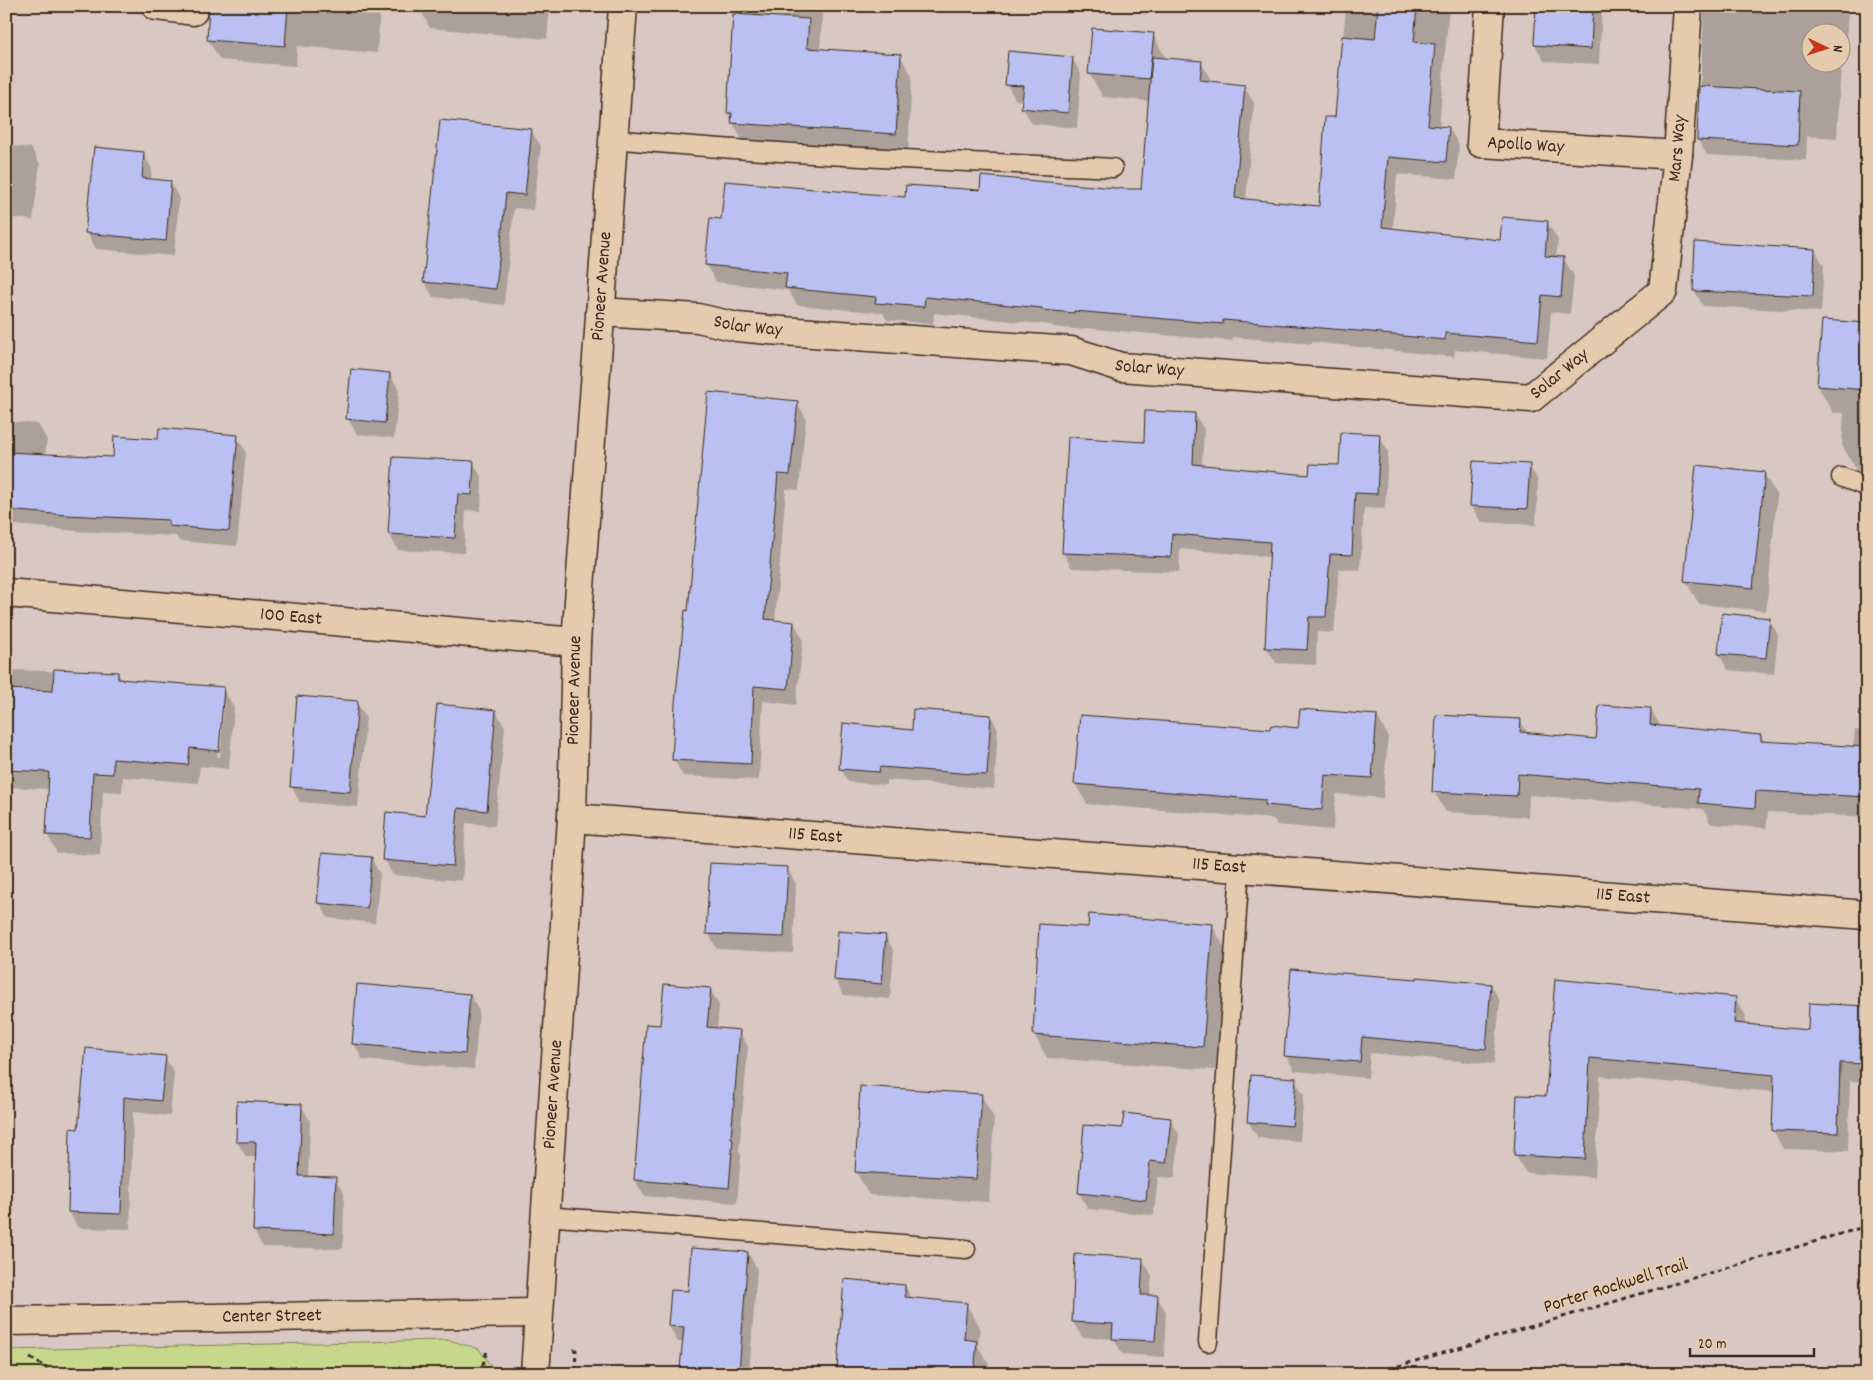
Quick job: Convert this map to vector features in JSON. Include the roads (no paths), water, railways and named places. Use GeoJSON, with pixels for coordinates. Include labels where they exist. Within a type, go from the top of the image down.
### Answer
{"type":"FeatureCollection","features":[{"type":"Feature","properties":{"kind":"street"},"geometry":{"type":"LineString","coordinates":[[156,6],[193,10]]}},
{"type":"Feature","properties":{"kind":"street","name":"Pioneer Avenue"},"geometry":{"type":"LineString","coordinates":[[535,1374],[572,818],[576,642],[623,6]]}},
{"type":"Feature","properties":{"kind":"street","name":"Apollo Way"},"geometry":{"type":"LineString","coordinates":[[1490,6],[1481,143],[1678,155]]}},
{"type":"Feature","properties":{"kind":"street","name":"Mars Way"},"geometry":{"type":"LineString","coordinates":[[1663,291],[1678,155],[1688,6]]}},
{"type":"Feature","properties":{"kind":"street","name":"Solar Way"},"geometry":{"type":"LineString","coordinates":[[600,312],[698,318],[737,327],[761,329],[1071,351],[1121,367],[1531,398],[1663,291]]}},
{"type":"Feature","properties":{"kind":"street","name":"100 East"},"geometry":{"type":"LineString","coordinates":[[6,593],[576,642]]}},
{"type":"Feature","properties":{"kind":"street","name":"115 East"},"geometry":{"type":"LineString","coordinates":[[572,818],[1867,915]]}},
{"type":"Feature","properties":{"kind":"street","name":"Center Street"},"geometry":{"type":"LineString","coordinates":[[6,1321],[538,1312]]}},
{"type":"Feature","properties":{"kind":"lane"},"geometry":{"type":"LineString","coordinates":[[613,139],[719,149],[1113,168]]}},
{"type":"Feature","properties":{"kind":"lane"},"geometry":{"type":"LineString","coordinates":[[1842,476],[1867,487]]}},
{"type":"Feature","properties":{"kind":"lane"},"geometry":{"type":"LineString","coordinates":[[1208,1342],[1240,868]]}},
{"type":"Feature","properties":{"kind":"lane"},"geometry":{"type":"LineString","coordinates":[[545,1216],[966,1249]]}}]}
